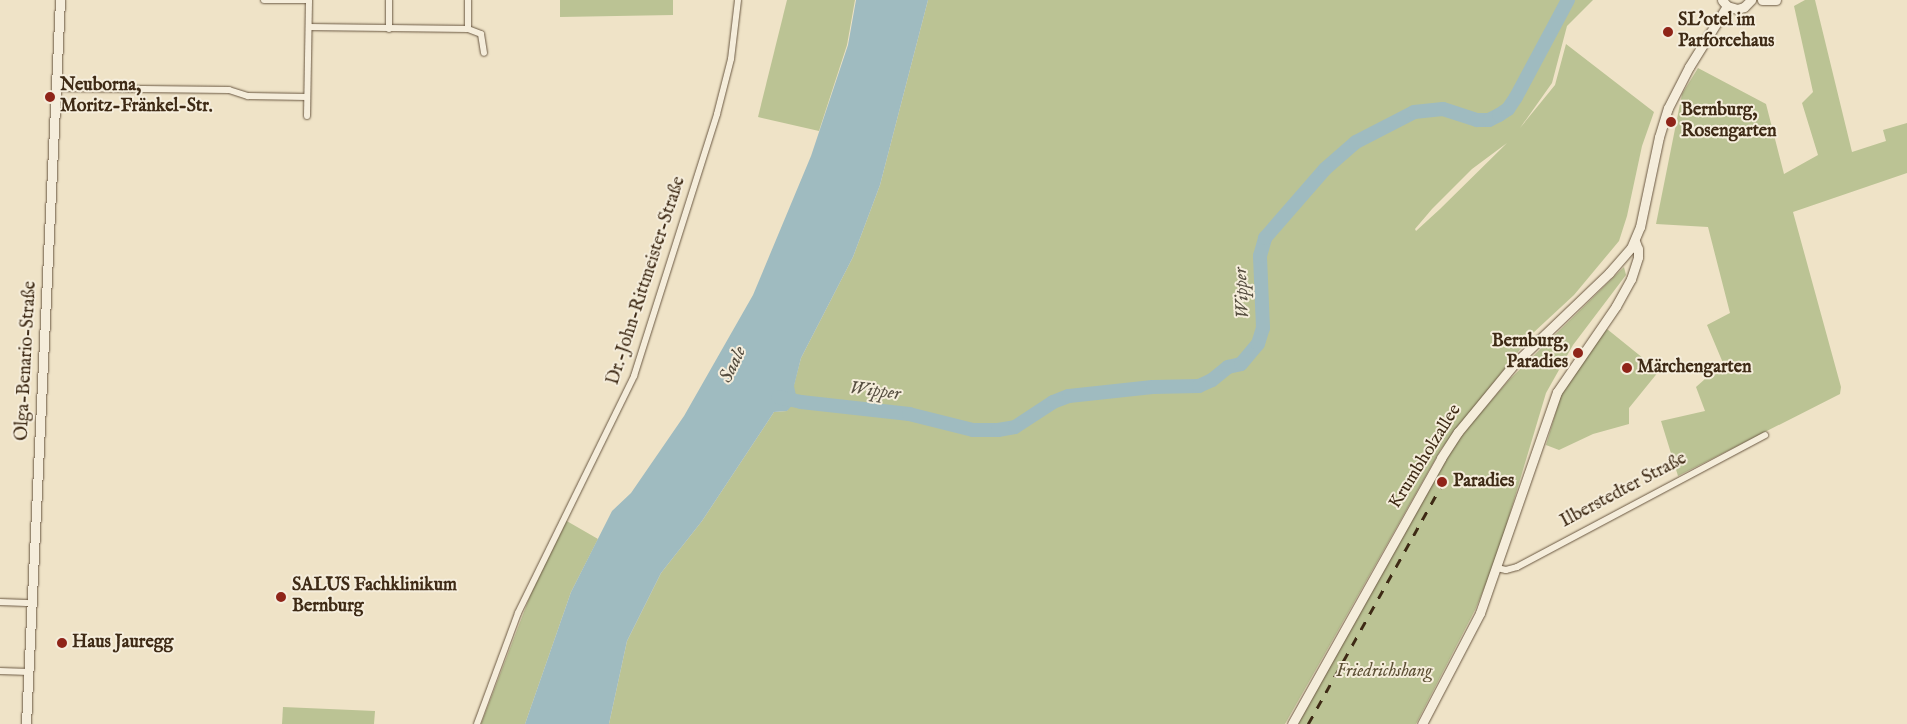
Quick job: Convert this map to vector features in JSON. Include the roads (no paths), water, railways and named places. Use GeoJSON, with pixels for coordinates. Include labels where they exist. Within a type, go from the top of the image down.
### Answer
{"type":"FeatureCollection","features":[{"type":"Feature","properties":{"kind":"street","name":"Olga-Benario-Straße"},"geometry":{"type":"LineString","coordinates":[[26,724],[60,0]]}},
{"type":"Feature","properties":{"kind":"street"},"geometry":{"type":"LineString","coordinates":[[264,0],[309,0],[307,116]]}},
{"type":"Feature","properties":{"kind":"street"},"geometry":{"type":"LineString","coordinates":[[389,0],[389,29]]}},
{"type":"Feature","properties":{"kind":"street"},"geometry":{"type":"LineString","coordinates":[[468,0],[468,29]]}},
{"type":"Feature","properties":{"kind":"street","name":"Dr.-John-Rittmeister-Straße"},"geometry":{"type":"LineString","coordinates":[[477,724],[518,613],[634,376],[717,114],[731,59],[738,0]]}},
{"type":"Feature","properties":{"kind":"street"},"geometry":{"type":"LineString","coordinates":[[1422,724],[1474,628],[1497,568],[1552,404],[1573,366],[1625,290],[1638,256],[1635,241],[1640,227],[1659,137],[1668,108],[1725,3],[1742,8],[1751,0]]}},
{"type":"Feature","properties":{"kind":"street"},"geometry":{"type":"LineString","coordinates":[[1762,0],[1776,0]]}},
{"type":"Feature","properties":{"kind":"street"},"geometry":{"type":"LineString","coordinates":[[309,27],[468,29],[482,34],[484,53]]}},
{"type":"Feature","properties":{"kind":"street"},"geometry":{"type":"LineString","coordinates":[[56,88],[229,90],[248,96],[307,97]]}},
{"type":"Feature","properties":{"kind":"street","name":"Krumbholzallee"},"geometry":{"type":"LineString","coordinates":[[1292,724],[1441,458],[1466,420],[1514,364],[1618,264],[1635,241]]}},
{"type":"Feature","properties":{"kind":"street","name":"Ilberstedter Straße"},"geometry":{"type":"LineString","coordinates":[[1497,568],[1506,570],[1517,567],[1765,435]]}},
{"type":"Feature","properties":{"kind":"street"},"geometry":{"type":"LineString","coordinates":[[0,602],[33,603]]}},
{"type":"Feature","properties":{"kind":"street"},"geometry":{"type":"LineString","coordinates":[[0,671],[29,672]]}},
{"type":"Feature","properties":{"kind":"water","name":"Saale"},"geometry":{"type":"Polygon","coordinates":[[[856,0],[928,0],[880,185],[853,257],[801,358],[794,386],[797,400],[787,411],[774,412],[702,521],[661,573],[627,641],[609,724],[525,724],[571,592],[612,511],[631,493],[684,416],[753,295],[811,156],[848,45],[856,0]]]}},
{"type":"Feature","properties":{"kind":"waterway","name":"Wipper"},"geometry":{"type":"LineString","coordinates":[[778,397],[801,402],[909,414],[973,430],[998,430],[1015,427],[1053,402],[1069,396],[1153,387],[1199,386],[1212,380],[1228,367],[1241,364],[1258,344],[1263,328],[1260,256],[1265,238],[1325,169],[1356,142],[1414,112],[1443,109],[1477,120],[1489,120],[1508,109],[1568,0]]}},
{"type":"Feature","properties":{"kind":"railway"},"geometry":{"type":"LineString","coordinates":[[1308,724],[1448,473]]}},
{"type":"Feature","properties":{"kind":"place","name":"SL'otel im Parforcehaus"},"geometry":{"type":"Point","coordinates":[1668,32]}},
{"type":"Feature","properties":{"kind":"place","name":"Neuborna, Moritz-Fränkel-Str."},"geometry":{"type":"Point","coordinates":[50,97]}},
{"type":"Feature","properties":{"kind":"place","name":"Bernburg, Rosengarten"},"geometry":{"type":"Point","coordinates":[1671,122]}},
{"type":"Feature","properties":{"kind":"place","name":"Bernburg, Paradies"},"geometry":{"type":"Point","coordinates":[1578,353]}},
{"type":"Feature","properties":{"kind":"place","name":"Märchengarten"},"geometry":{"type":"Point","coordinates":[1627,368]}},
{"type":"Feature","properties":{"kind":"place","name":"Paradies"},"geometry":{"type":"Point","coordinates":[1442,482]}},
{"type":"Feature","properties":{"kind":"place","name":"SALUS Fachklinikum Bernburg"},"geometry":{"type":"Point","coordinates":[281,597]}},
{"type":"Feature","properties":{"kind":"place","name":"Haus Jauregg"},"geometry":{"type":"Point","coordinates":[62,643]}},
{"type":"Feature","properties":{"kind":"park label","name":"Friedrichshang"},"geometry":{"type":"Point","coordinates":[1384,672]}}]}
